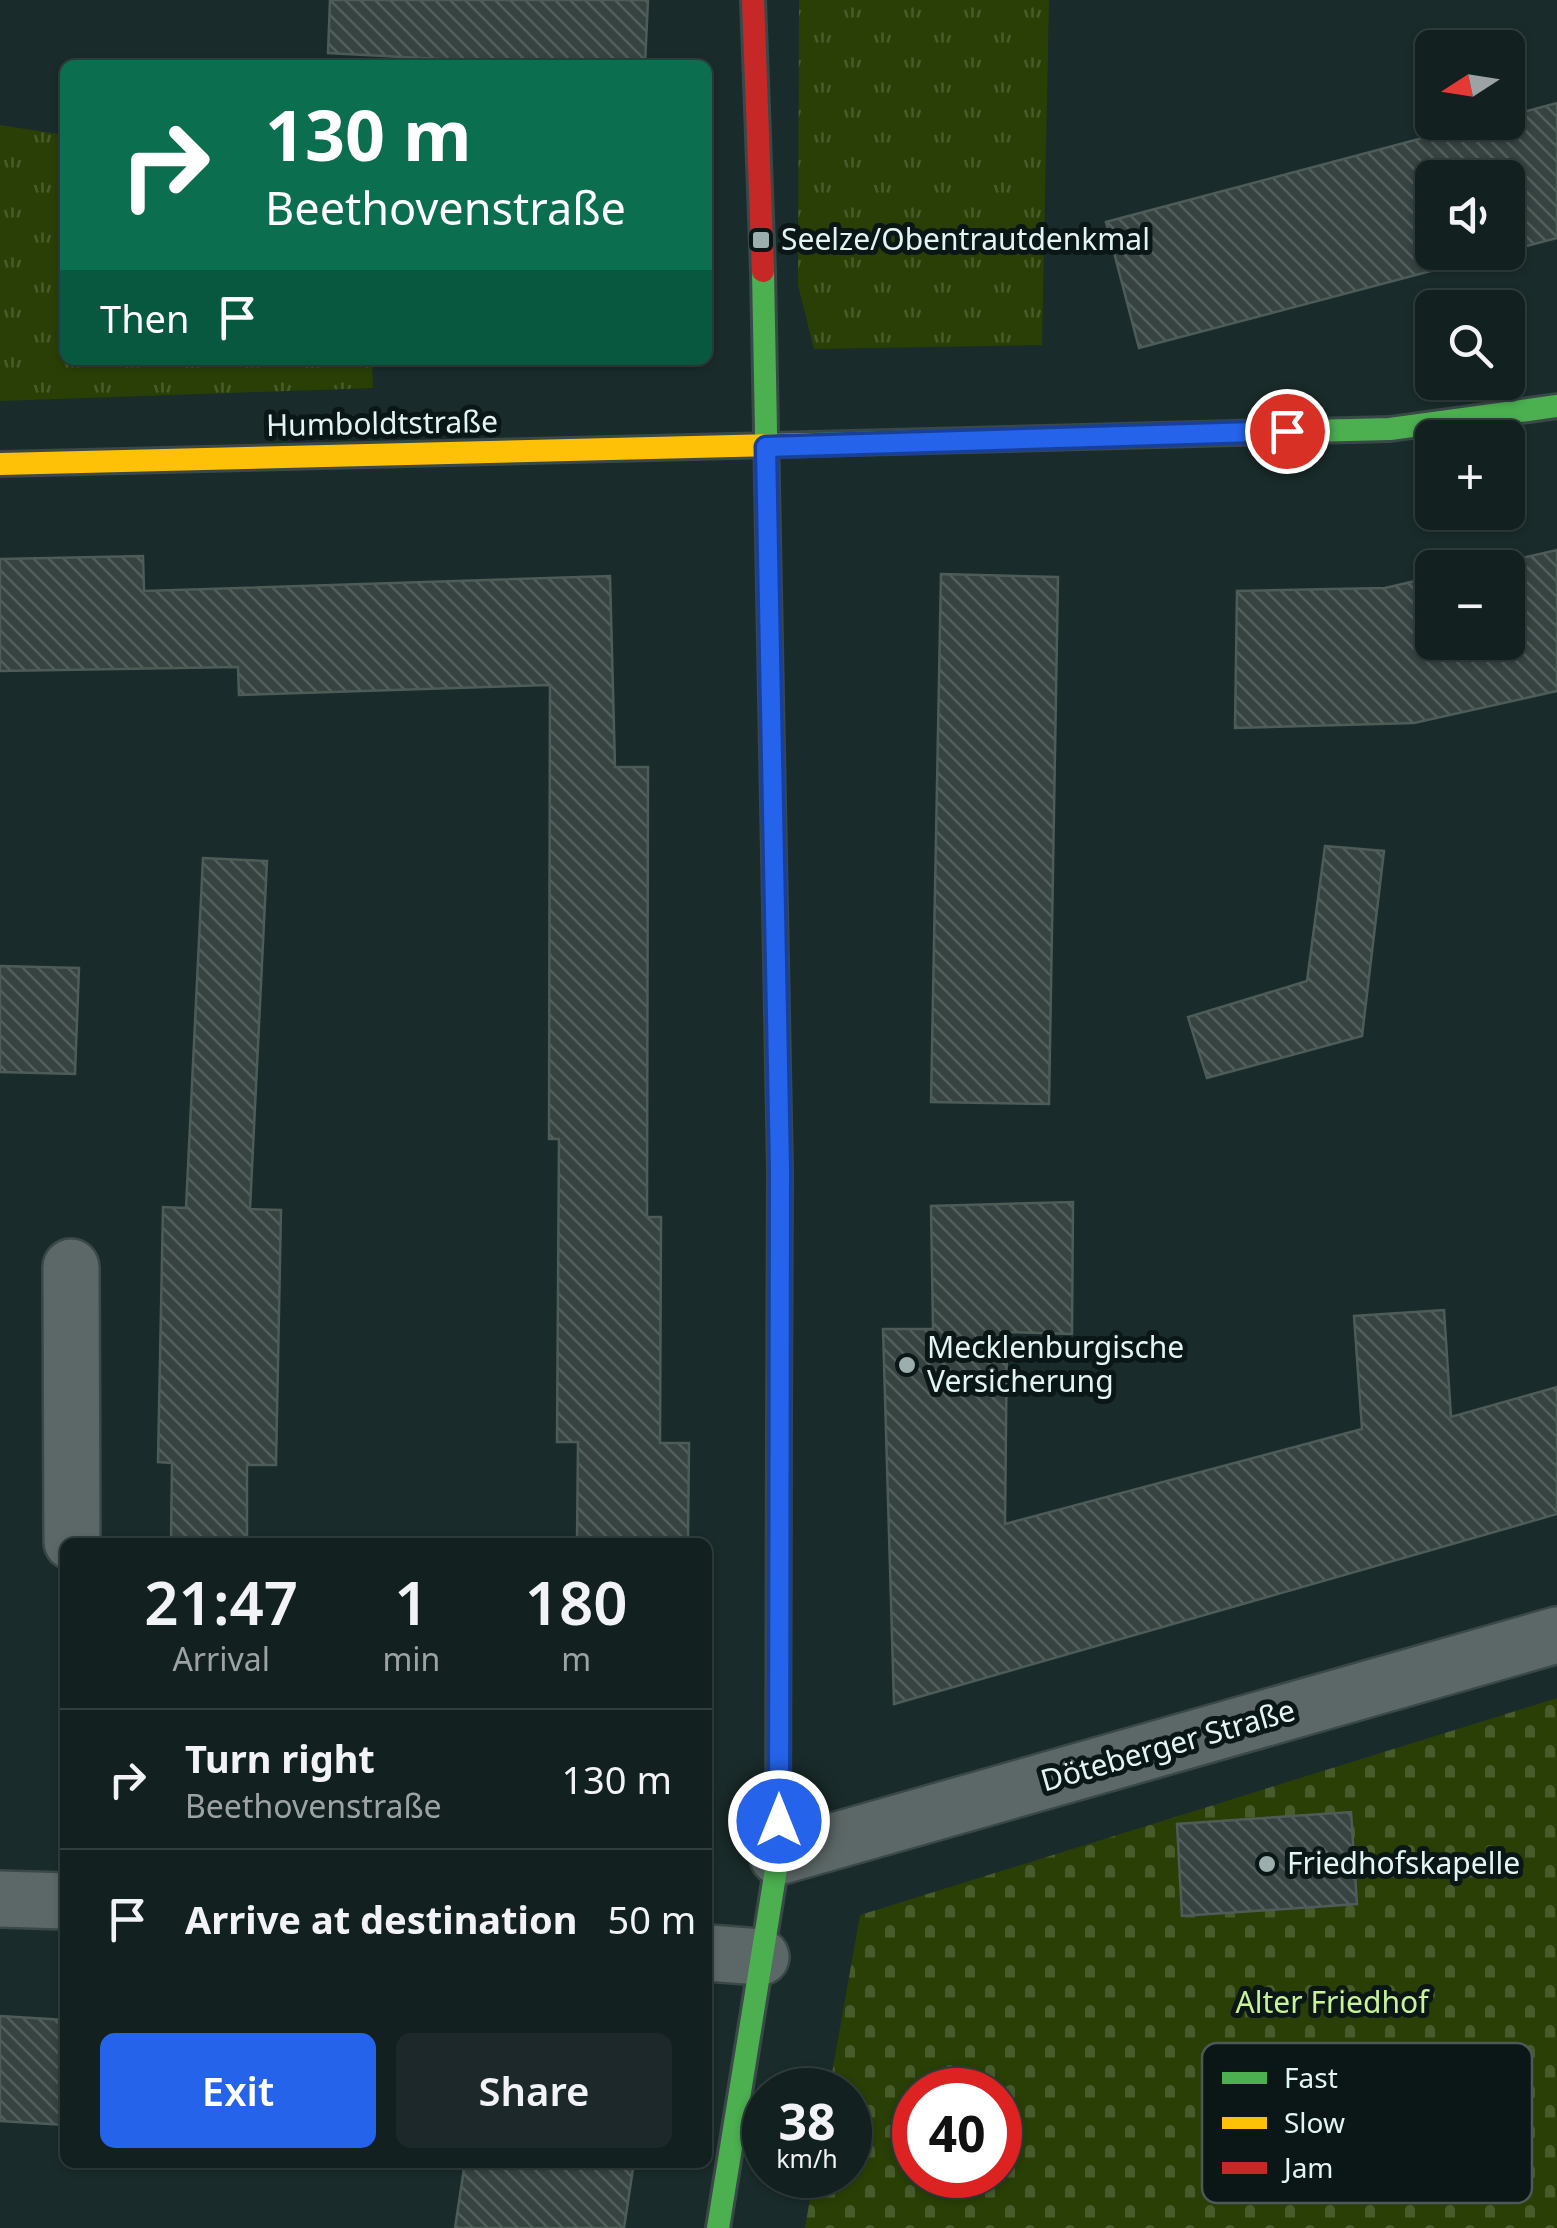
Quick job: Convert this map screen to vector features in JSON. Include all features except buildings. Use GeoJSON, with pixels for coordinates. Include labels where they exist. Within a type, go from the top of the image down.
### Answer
{"type":"FeatureCollection","features":[{"type":"Feature","properties":{"kind":"street"},"geometry":{"type":"LineString","coordinates":[[718,2228],[778,1857],[780,1170],[754,0]]}},
{"type":"Feature","properties":{"kind":"street","name":"Humboldtstraße"},"geometry":{"type":"LineString","coordinates":[[0,464],[1390,429],[1557,406]]}},
{"type":"Feature","properties":{"kind":"street"},"geometry":{"type":"LineString","coordinates":[[72,1267],[72,1538]]}},
{"type":"Feature","properties":{"kind":"street","name":"Döteberger Straße"},"geometry":{"type":"LineString","coordinates":[[778,1857],[1557,1635]]}},
{"type":"Feature","properties":{"kind":"street"},"geometry":{"type":"LineString","coordinates":[[0,1899],[60,1901]]}},
{"type":"Feature","properties":{"kind":"street"},"geometry":{"type":"LineString","coordinates":[[712,1953],[761,1958]]}},
{"type":"Feature","properties":{"kind":"green space"},"geometry":{"type":"Polygon","coordinates":[[[799,0],[1049,0],[1042,345],[814,349],[798,285],[799,0]]]}},
{"type":"Feature","properties":{"kind":"green space"},"geometry":{"type":"Polygon","coordinates":[[[0,125],[60,134],[60,365],[372,365],[373,388],[0,401],[0,125]]]}},
{"type":"Feature","properties":{"kind":"green space","name":"Alter Friedhof"},"geometry":{"type":"Polygon","coordinates":[[[1557,1698],[1557,2228],[805,2228],[810,2198],[872,2198],[872,2068],[833,2068],[860,1915],[1557,1698]]]}},
{"type":"Feature","properties":{"kind":"traffic: fast"},"geometry":{"type":"LineString","coordinates":[[763,271],[772,750]]}},
{"type":"Feature","properties":{"kind":"traffic: fast"},"geometry":{"type":"LineString","coordinates":[[812,444],[1390,429],[1557,406]]}},
{"type":"Feature","properties":{"kind":"traffic: fast"},"geometry":{"type":"LineString","coordinates":[[718,2228],[778,1857],[779,1422]]}},
{"type":"Feature","properties":{"kind":"traffic: slow"},"geometry":{"type":"LineString","coordinates":[[0,464],[812,444]]}},
{"type":"Feature","properties":{"kind":"traffic: slow"},"geometry":{"type":"LineString","coordinates":[[772,750],[780,1170],[779,1422]]}},
{"type":"Feature","properties":{"kind":"traffic: jam"},"geometry":{"type":"LineString","coordinates":[[753,0],[763,271]]}},
{"type":"Feature","properties":{"kind":"place","name":"Seelze/Obentrautdenkmal"},"geometry":{"type":"Point","coordinates":[761,240]}},
{"type":"Feature","properties":{"kind":"place","name":"Mecklenburgische Versicherung"},"geometry":{"type":"Point","coordinates":[907,1365]}},
{"type":"Feature","properties":{"kind":"place","name":"Friedhofskapelle"},"geometry":{"type":"Point","coordinates":[1267,1864]}},
{"type":"Feature","properties":{"kind":"route"},"geometry":{"type":"LineString","coordinates":[[779,1821],[780,1170],[766,447],[1287,431]]}}]}
